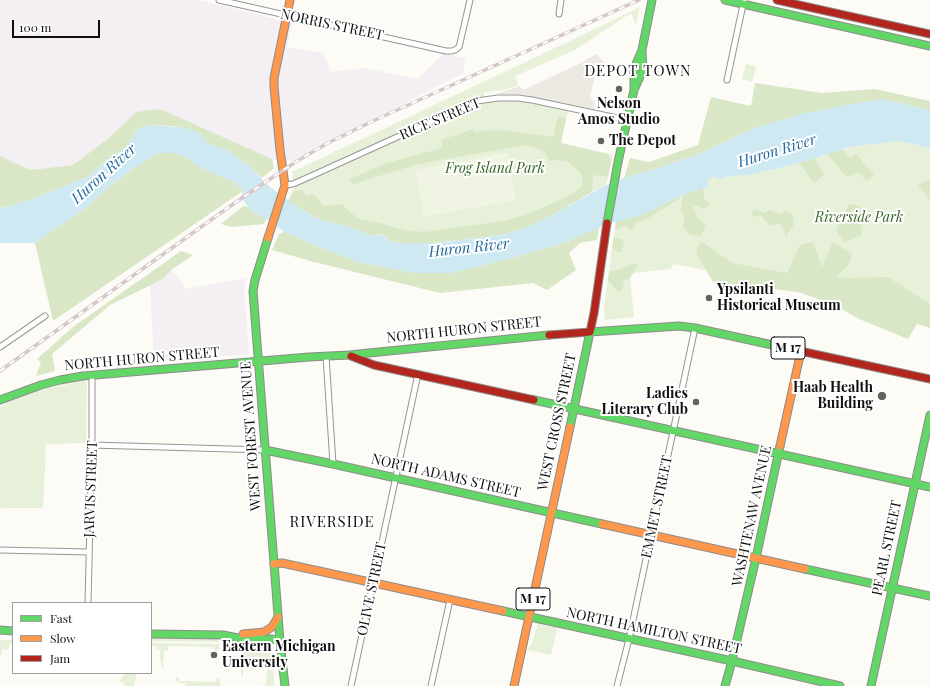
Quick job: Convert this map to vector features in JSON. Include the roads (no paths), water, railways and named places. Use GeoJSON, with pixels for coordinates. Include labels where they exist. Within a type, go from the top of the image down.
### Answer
{"type":"FeatureCollection","features":[{"type":"Feature","properties":{"kind":"street","name":"NORRIS STREET"},"geometry":{"type":"LineString","coordinates":[[219,0],[452,51],[458,47],[470,0]]}},
{"type":"Feature","properties":{"kind":"street"},"geometry":{"type":"LineString","coordinates":[[285,186],[278,135],[274,78],[290,0]]}},
{"type":"Feature","properties":{"kind":"street"},"geometry":{"type":"LineString","coordinates":[[559,14],[561,0]]}},
{"type":"Feature","properties":{"kind":"street","name":"WEST CROSS STREET"},"geometry":{"type":"LineString","coordinates":[[514,686],[594,313],[605,233],[618,162],[634,90],[643,70],[642,50],[652,0]]}},
{"type":"Feature","properties":{"kind":"street"},"geometry":{"type":"LineString","coordinates":[[725,0],[744,2],[930,46]]}},
{"type":"Feature","properties":{"kind":"street"},"geometry":{"type":"LineString","coordinates":[[777,0],[930,34]]}},
{"type":"Feature","properties":{"kind":"street"},"geometry":{"type":"LineString","coordinates":[[727,80],[744,2]]}},
{"type":"Feature","properties":{"kind":"street","name":"RICE STREET"},"geometry":{"type":"LineString","coordinates":[[285,186],[309,177],[477,101],[498,98],[518,98],[627,120]]}},
{"type":"Feature","properties":{"kind":"street","name":"WEST FOREST AVENUE"},"geometry":{"type":"LineString","coordinates":[[285,186],[258,266],[253,291],[278,617],[285,686]]}},
{"type":"Feature","properties":{"kind":"street"},"geometry":{"type":"LineString","coordinates":[[0,347],[45,316]]}},
{"type":"Feature","properties":{"kind":"street","name":"NORTH HURON STREET"},"geometry":{"type":"LineString","coordinates":[[0,400],[41,385],[60,380],[92,375],[349,355],[549,335],[673,327],[695,328],[930,379]]}},
{"type":"Feature","properties":{"kind":"street","name":"EMMET STREET"},"geometry":{"type":"LineString","coordinates":[[617,686],[629,639],[695,328]]}},
{"type":"Feature","properties":{"kind":"street","name":"WASHTENAW AVENUE"},"geometry":{"type":"LineString","coordinates":[[726,686],[756,558],[801,351]]}},
{"type":"Feature","properties":{"kind":"street"},"geometry":{"type":"LineString","coordinates":[[349,355],[374,365],[930,487]]}},
{"type":"Feature","properties":{"kind":"street"},"geometry":{"type":"LineString","coordinates":[[326,356],[333,464]]}},
{"type":"Feature","properties":{"kind":"street","name":"OLIVE STREET"},"geometry":{"type":"LineString","coordinates":[[351,686],[418,374]]}},
{"type":"Feature","properties":{"kind":"street","name":"JARVIS STREET"},"geometry":{"type":"LineString","coordinates":[[88,602],[92,445],[92,375]]}},
{"type":"Feature","properties":{"kind":"street","name":"PEARL STREET"},"geometry":{"type":"LineString","coordinates":[[871,686],[930,414]]}},
{"type":"Feature","properties":{"kind":"street","name":"NORTH ADAMS STREET"},"geometry":{"type":"LineString","coordinates":[[92,445],[265,450],[930,596]]}},
{"type":"Feature","properties":{"kind":"street"},"geometry":{"type":"LineString","coordinates":[[0,550],[89,552]]}},
{"type":"Feature","properties":{"kind":"street","name":"NORTH HAMILTON STREET"},"geometry":{"type":"LineString","coordinates":[[274,564],[282,563],[840,686]]}},
{"type":"Feature","properties":{"kind":"street"},"geometry":{"type":"LineString","coordinates":[[431,686],[450,600]]}},
{"type":"Feature","properties":{"kind":"street"},"geometry":{"type":"LineString","coordinates":[[152,634],[227,635],[264,632],[272,627],[278,617]]}},
{"type":"Feature","properties":{"kind":"street"},"geometry":{"type":"LineString","coordinates":[[0,630],[12,631]]}},
{"type":"Feature","properties":{"kind":"street"},"geometry":{"type":"LineString","coordinates":[[227,635],[238,638],[272,639],[280,641]]}},
{"type":"Feature","properties":{"kind":"water","name":"Huron River"},"geometry":{"type":"Polygon","coordinates":[[[881,99],[930,110],[930,148],[899,141],[849,147],[799,163],[750,175],[729,176],[719,179],[716,177],[710,178],[708,181],[708,187],[680,196],[642,215],[608,224],[558,245],[451,273],[414,273],[358,262],[284,232],[271,222],[252,211],[241,198],[243,191],[236,183],[199,167],[188,158],[176,153],[158,153],[131,170],[106,189],[87,207],[35,243],[0,243],[0,208],[30,200],[90,176],[103,163],[126,147],[138,128],[153,125],[193,130],[200,134],[209,144],[228,150],[251,168],[271,188],[314,217],[326,222],[344,225],[373,236],[381,234],[390,241],[401,243],[434,243],[503,235],[533,225],[606,185],[704,152],[754,128],[809,112],[881,99]]]}},
{"type":"Feature","properties":{"kind":"railway"},"geometry":{"type":"LineString","coordinates":[[0,371],[236,202],[294,163],[328,143],[375,120],[639,0]]}},
{"type":"Feature","properties":{"kind":"place","name":"Nelson Amos Studio"},"geometry":{"type":"Point","coordinates":[619,89]}},
{"type":"Feature","properties":{"kind":"place","name":"The Depot"},"geometry":{"type":"Point","coordinates":[601,141]}},
{"type":"Feature","properties":{"kind":"place","name":"Ypsilanti Historical Museum"},"geometry":{"type":"Point","coordinates":[709,298]}},
{"type":"Feature","properties":{"kind":"place","name":"Haab Health Building"},"geometry":{"type":"Point","coordinates":[882,396]}},
{"type":"Feature","properties":{"kind":"place","name":"Ladies Literary Club"},"geometry":{"type":"Point","coordinates":[696,402]}},
{"type":"Feature","properties":{"kind":"place","name":"Eastern Michigan University"},"geometry":{"type":"Point","coordinates":[214,655]}},
{"type":"Feature","properties":{"kind":"district","name":"DEPOT TOWN"},"geometry":{"type":"Point","coordinates":[638,71]}},
{"type":"Feature","properties":{"kind":"district","name":"RIVERSIDE"},"geometry":{"type":"Point","coordinates":[332,522]}},
{"type":"Feature","properties":{"kind":"park label","name":"Frog Island Park"},"geometry":{"type":"Point","coordinates":[495,169]}},
{"type":"Feature","properties":{"kind":"park label","name":"Riverside Park"},"geometry":{"type":"Point","coordinates":[859,218]}}]}
